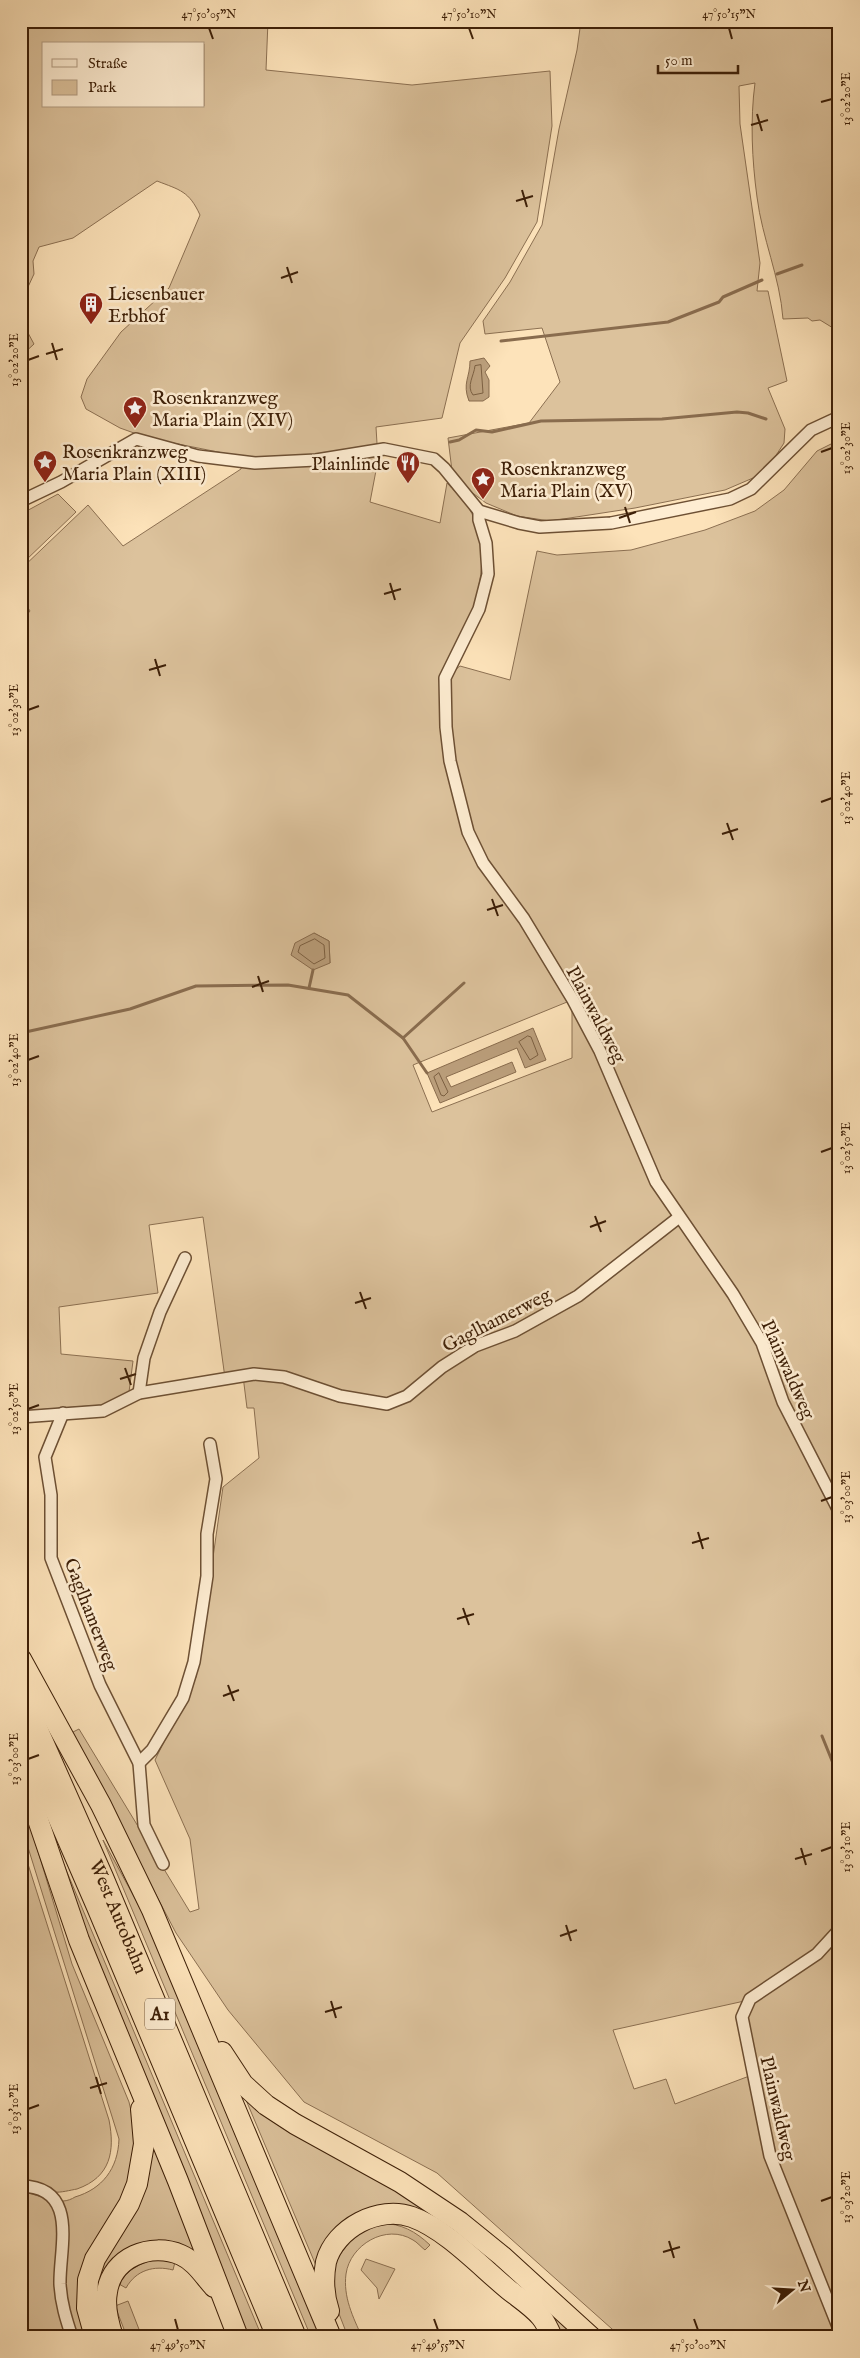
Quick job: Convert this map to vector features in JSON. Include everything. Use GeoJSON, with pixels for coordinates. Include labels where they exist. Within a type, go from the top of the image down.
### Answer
{"type":"FeatureCollection","features":[{"type":"Feature","properties":{"kind":"highway"},"geometry":{"type":"LineString","coordinates":[[21,1659],[128,1858],[331,2337]]}},
{"type":"Feature","properties":{"kind":"highway","name":"West Autobahn"},"geometry":{"type":"LineString","coordinates":[[21,1692],[103,1877],[296,2337]]}},
{"type":"Feature","properties":{"kind":"highway","name":"West Autobahn"},"geometry":{"type":"LineString","coordinates":[[21,1732],[97,1907],[277,2337]]}},
{"type":"Feature","properties":{"kind":"highway"},"geometry":{"type":"LineString","coordinates":[[21,1770],[78,1940],[142,2092],[238,2337]]}},
{"type":"Feature","properties":{"kind":"highway"},"geometry":{"type":"LineString","coordinates":[[202,2029],[221,2049],[243,2084],[266,2105],[295,2124],[400,2182],[460,2222],[502,2256],[591,2337]]}},
{"type":"Feature","properties":{"kind":"highway"},"geometry":{"type":"LineString","coordinates":[[95,2337],[87,2308],[87,2287],[95,2259],[130,2204],[141,2171],[144,2136],[141,2118],[142,2092]]}},
{"type":"Feature","properties":{"kind":"highway"},"geometry":{"type":"LineString","coordinates":[[336,2337],[325,2291],[325,2272],[330,2253],[338,2240],[355,2225],[378,2216],[397,2214],[411,2217],[423,2223],[455,2245],[540,2316],[552,2337]]}},
{"type":"Feature","properties":{"kind":"highway"},"geometry":{"type":"LineString","coordinates":[[113,2337],[106,2308],[109,2284],[114,2272],[128,2258],[138,2253],[158,2250],[182,2256],[195,2266],[224,2299]]}},
{"type":"Feature","properties":{"kind":"street"},"geometry":{"type":"LineString","coordinates":[[21,501],[61,482],[136,439],[198,456],[255,463],[316,460],[384,449],[434,459],[444,468],[479,511],[540,527],[611,523],[730,499],[751,488],[811,430],[839,417]]}},
{"type":"Feature","properties":{"kind":"street","name":"Plainwaldweg"},"geometry":{"type":"LineString","coordinates":[[479,511],[479,520],[486,543],[488,574],[479,609],[445,678],[446,727],[450,761],[468,832],[474,848],[524,919],[573,1000],[600,1051],[656,1182],[678,1218],[733,1294],[762,1343],[783,1402],[839,1511]]}},
{"type":"Feature","properties":{"kind":"street","name":"Gaglhamerweg"},"geometry":{"type":"LineString","coordinates":[[21,1416],[103,1411],[139,1393],[254,1374],[284,1377],[340,1396],[386,1404],[407,1396],[442,1367],[475,1346],[515,1330],[578,1296],[678,1218]]}},
{"type":"Feature","properties":{"kind":"street"},"geometry":{"type":"LineString","coordinates":[[139,1393],[144,1358],[160,1312],[185,1258]]}},
{"type":"Feature","properties":{"kind":"street","name":"Gaglhamerweg"},"geometry":{"type":"LineString","coordinates":[[63,1413],[45,1457],[51,1495],[51,1558],[100,1685],[139,1763],[144,1825],[163,1864]]}},
{"type":"Feature","properties":{"kind":"street"},"geometry":{"type":"LineString","coordinates":[[139,1763],[152,1750],[183,1698],[194,1662],[207,1576],[207,1534],[216,1479],[210,1444]]}},
{"type":"Feature","properties":{"kind":"street","name":"Plainwaldweg"},"geometry":{"type":"LineString","coordinates":[[839,1930],[817,1954],[750,1999],[742,2017],[770,2156],[839,2329]]}},
{"type":"Feature","properties":{"kind":"street"},"geometry":{"type":"LineString","coordinates":[[21,2186],[38,2189],[48,2195],[60,2209],[64,2220],[60,2284],[64,2311],[72,2337]]}},
{"type":"Feature","properties":{"kind":"green space"},"geometry":{"type":"Polygon","coordinates":[[[21,21],[268,21],[266,70],[412,85],[550,71],[552,126],[537,222],[505,278],[460,343],[442,418],[376,427],[378,460],[370,502],[440,523],[447,483],[466,503],[476,525],[481,547],[478,591],[446,677],[460,666],[510,680],[537,551],[557,555],[631,550],[705,530],[755,511],[784,490],[817,451],[839,440],[839,2337],[621,2337],[437,2173],[304,2102],[228,2010],[176,1933],[71,1733],[79,1729],[190,1912],[199,1909],[190,1839],[155,1760],[196,1677],[223,1487],[259,1458],[254,1408],[247,1408],[243,1376],[225,1378],[203,1217],[149,1225],[158,1293],[59,1307],[61,1354],[133,1361],[129,1392],[102,1405],[21,1411],[21,622],[30,611],[21,597],[21,569],[88,505],[123,546],[241,469],[243,457],[148,438],[120,428],[86,409],[81,397],[87,379],[121,332],[169,288],[200,215],[188,196],[157,181],[73,238],[39,247],[33,261],[34,274],[21,302],[21,21]],[[314,933],[330,963],[329,941],[314,933]],[[572,1000],[413,1065],[432,1112],[572,1058],[572,1000]],[[749,2000],[613,2030],[634,2089],[666,2079],[675,2104],[752,2075],[742,2017],[749,2000]]]}},
{"type":"Feature","properties":{"kind":"green space"},"geometry":{"type":"Polygon","coordinates":[[[581,21],[839,21],[839,326],[833,328],[820,320],[812,321],[808,318],[783,319],[778,288],[759,212],[755,183],[752,126],[755,83],[739,86],[740,124],[760,263],[757,291],[768,291],[787,381],[768,388],[785,429],[784,443],[773,460],[753,478],[725,490],[635,508],[550,521],[517,516],[486,503],[470,491],[452,471],[448,438],[529,423],[560,382],[542,328],[485,334],[483,321],[510,282],[542,225],[559,129],[577,50],[581,21]]]}},
{"type":"Feature","properties":{"kind":"green space"},"geometry":{"type":"Polygon","coordinates":[[[21,320],[34,344],[21,356],[21,320]]]}},
{"type":"Feature","properties":{"kind":"green space"},"geometry":{"type":"Polygon","coordinates":[[[58,494],[76,512],[24,562],[21,559],[21,514],[58,494]]]}},
{"type":"Feature","properties":{"kind":"green space"},"geometry":{"type":"Polygon","coordinates":[[[21,1795],[72,1964],[129,2102],[137,2137],[133,2177],[78,2305],[84,2337],[21,2337],[21,2191],[48,2199],[63,2201],[93,2189],[101,2183],[112,2168],[116,2160],[119,2139],[21,1825],[21,1795]]]}},
{"type":"Feature","properties":{"kind":"green space"},"geometry":{"type":"Polygon","coordinates":[[[103,1840],[144,1915],[322,2337],[311,2337],[103,1840]]]}},
{"type":"Feature","properties":{"kind":"green space"},"geometry":{"type":"Polygon","coordinates":[[[54,1841],[262,2337],[245,2337],[94,1958],[54,1841]]]}},
{"type":"Feature","properties":{"kind":"green space"},"geometry":{"type":"Polygon","coordinates":[[[21,1842],[111,2131],[110,2152],[104,2170],[88,2184],[77,2189],[62,2192],[50,2191],[34,2183],[21,2181],[21,1842]]]}},
{"type":"Feature","properties":{"kind":"green space"},"geometry":{"type":"Polygon","coordinates":[[[246,2100],[461,2229],[577,2337],[557,2337],[422,2214],[342,2229],[319,2253],[320,2275],[246,2100]]]}},
{"type":"Feature","properties":{"kind":"green space"},"geometry":{"type":"Polygon","coordinates":[[[149,2134],[200,2258],[128,2253],[99,2333],[93,2286],[149,2134]]]}},
{"type":"Feature","properties":{"kind":"green space"},"geometry":{"type":"Polygon","coordinates":[[[381,2223],[408,2229],[430,2245],[425,2250],[416,2242],[403,2235],[392,2234],[371,2240],[354,2254],[349,2264],[345,2282],[349,2307],[362,2337],[348,2337],[336,2306],[332,2276],[336,2260],[355,2235],[381,2223]]]}},
{"type":"Feature","properties":{"kind":"green space"},"geometry":{"type":"Polygon","coordinates":[[[155,2259],[175,2262],[173,2270],[159,2268],[146,2270],[135,2277],[126,2288],[119,2284],[126,2274],[134,2268],[155,2259]]]}},
{"type":"Feature","properties":{"kind":"green space"},"geometry":{"type":"Polygon","coordinates":[[[366,2259],[395,2269],[379,2299],[377,2288],[361,2270],[366,2259]]]}},
{"type":"Feature","properties":{"kind":"green space"},"geometry":{"type":"Polygon","coordinates":[[[128,2301],[142,2337],[127,2337],[115,2306],[128,2301]]]}},
{"type":"Feature","properties":{"kind":"water"},"geometry":{"type":"Polygon","coordinates":[[[484,358],[490,366],[485,372],[489,380],[489,397],[483,401],[469,401],[466,385],[470,361],[484,358]]]}},
{"type":"Feature","properties":{"kind":"water"},"geometry":{"type":"Polygon","coordinates":[[[314,933],[329,941],[330,963],[313,970],[291,955],[295,943],[314,933]]]}},
{"type":"Feature","properties":{"kind":"water"},"geometry":{"type":"Polygon","coordinates":[[[533,1028],[546,1060],[525,1068],[517,1048],[446,1077],[451,1087],[512,1062],[516,1072],[440,1103],[427,1073],[533,1028]]]}},
{"type":"Feature","properties":{"kind":"waterway"},"geometry":{"type":"LineString","coordinates":[[777,274],[802,265]]}},
{"type":"Feature","properties":{"kind":"waterway"},"geometry":{"type":"LineString","coordinates":[[501,341],[668,322],[719,302],[723,297],[762,280]]}},
{"type":"Feature","properties":{"kind":"waterway"},"geometry":{"type":"LineString","coordinates":[[450,442],[459,440],[476,430],[492,432],[541,421],[662,419],[737,412],[748,413],[766,419]]}},
{"type":"Feature","properties":{"kind":"waterway"},"geometry":{"type":"LineString","coordinates":[[309,988],[313,970]]}},
{"type":"Feature","properties":{"kind":"waterway"},"geometry":{"type":"LineString","coordinates":[[403,1038],[464,983]]}},
{"type":"Feature","properties":{"kind":"waterway"},"geometry":{"type":"LineString","coordinates":[[21,1033],[130,1009],[196,986],[288,985],[348,995],[403,1038],[427,1073]]}},
{"type":"Feature","properties":{"kind":"waterway"},"geometry":{"type":"LineString","coordinates":[[822,1736],[839,1778]]}},
{"type":"Feature","properties":{"kind":"place","name":"Liesenbauer Erbhof"},"geometry":{"type":"Point","coordinates":[91,325]}},
{"type":"Feature","properties":{"kind":"place","name":"Rosenkranzweg Maria Plain (XIV)"},"geometry":{"type":"Point","coordinates":[135,429]}},
{"type":"Feature","properties":{"kind":"place","name":"Rosenkranzweg Maria Plain (XIII)"},"geometry":{"type":"Point","coordinates":[45,483]}},
{"type":"Feature","properties":{"kind":"place","name":"Plainlinde"},"geometry":{"type":"Point","coordinates":[408,484]}},
{"type":"Feature","properties":{"kind":"place","name":"Rosenkranzweg Maria Plain (XV)"},"geometry":{"type":"Point","coordinates":[483,500]}}]}
